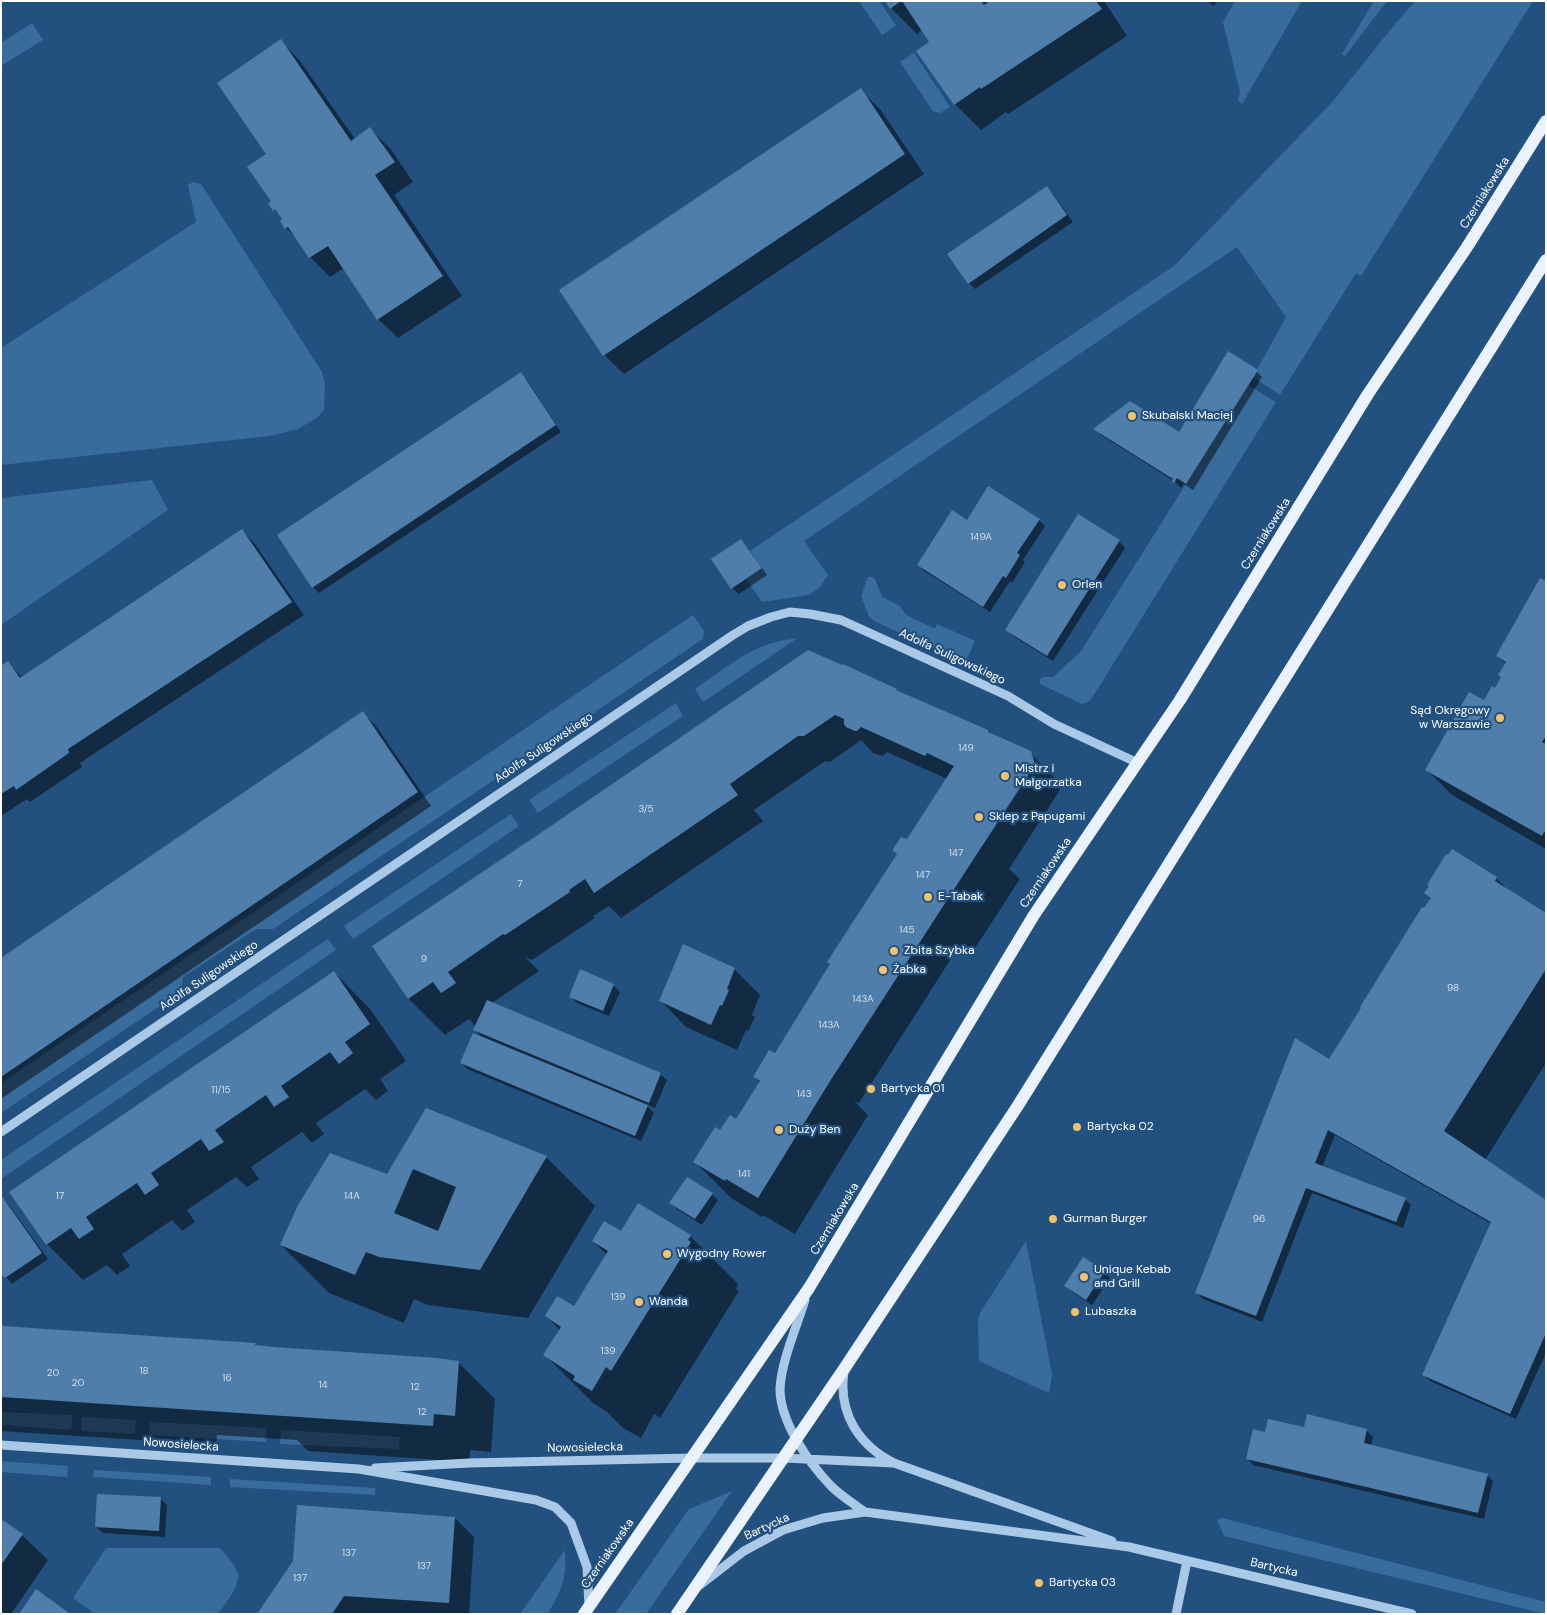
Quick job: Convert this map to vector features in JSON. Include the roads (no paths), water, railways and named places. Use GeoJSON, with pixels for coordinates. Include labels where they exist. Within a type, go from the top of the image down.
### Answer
{"type":"FeatureCollection","features":[{"type":"Feature","properties":{"kind":"main road","name":"Czerniakowska"},"geometry":{"type":"LineString","coordinates":[[586,1610],[809,1288],[1034,915],[1180,700],[1368,394],[1467,247],[1546,121]]}},
{"type":"Feature","properties":{"kind":"main road"},"geometry":{"type":"LineString","coordinates":[[677,1614],[844,1369],[1016,1107],[1546,260]]}},
{"type":"Feature","properties":{"kind":"street","name":"Adolfa Suligowskiego"},"geometry":{"type":"LineString","coordinates":[[1,1132],[733,635],[748,626],[771,617],[790,612],[841,620],[1008,696],[1054,724],[1138,763]]}},
{"type":"Feature","properties":{"kind":"street"},"geometry":{"type":"LineString","coordinates":[[809,1288],[783,1369],[780,1390],[783,1413],[808,1459],[832,1487],[864,1512]]}},
{"type":"Feature","properties":{"kind":"street","name":"Bartycka"},"geometry":{"type":"LineString","coordinates":[[844,1369],[842,1386],[845,1405],[851,1423],[871,1449],[883,1458],[1129,1547]]}},
{"type":"Feature","properties":{"kind":"street","name":"Nowosielecka"},"geometry":{"type":"LineString","coordinates":[[1,1445],[360,1469],[536,1500],[555,1507],[570,1523],[587,1567],[586,1610]]}},
{"type":"Feature","properties":{"kind":"street","name":"Bartycka"},"geometry":{"type":"LineString","coordinates":[[691,1458],[783,1458],[894,1463]]}},
{"type":"Feature","properties":{"kind":"street","name":"Nowosielecka"},"geometry":{"type":"LineString","coordinates":[[360,1469],[470,1463],[691,1458]]}},
{"type":"Feature","properties":{"kind":"street","name":"Bartycka"},"geometry":{"type":"LineString","coordinates":[[692,1592],[744,1551],[783,1530],[823,1518],[864,1512],[1129,1547],[1412,1614]]}},
{"type":"Feature","properties":{"kind":"street"},"geometry":{"type":"LineString","coordinates":[[1176,1614],[1187,1561]]}},
{"type":"Feature","properties":{"kind":"place","name":"Skubalski Maciej"},"geometry":{"type":"Point","coordinates":[1132,416]}},
{"type":"Feature","properties":{"kind":"place","name":"Orlen"},"geometry":{"type":"Point","coordinates":[1062,585]}},
{"type":"Feature","properties":{"kind":"place","name":"Sąd Okręgowy w Warszawie"},"geometry":{"type":"Point","coordinates":[1500,718]}},
{"type":"Feature","properties":{"kind":"place","name":"Mistrz i Małgorzatka"},"geometry":{"type":"Point","coordinates":[1005,776]}},
{"type":"Feature","properties":{"kind":"place","name":"Sklep z Papugami"},"geometry":{"type":"Point","coordinates":[979,817]}},
{"type":"Feature","properties":{"kind":"place","name":"E-Tabak"},"geometry":{"type":"Point","coordinates":[928,897]}},
{"type":"Feature","properties":{"kind":"place","name":"Zbita Szybka"},"geometry":{"type":"Point","coordinates":[894,951]}},
{"type":"Feature","properties":{"kind":"place","name":"Żabka"},"geometry":{"type":"Point","coordinates":[883,970]}},
{"type":"Feature","properties":{"kind":"place","name":"Bartycka 01"},"geometry":{"type":"Point","coordinates":[871,1089]}},
{"type":"Feature","properties":{"kind":"place","name":"Bartycka 02"},"geometry":{"type":"Point","coordinates":[1077,1127]}},
{"type":"Feature","properties":{"kind":"place","name":"Duży Ben"},"geometry":{"type":"Point","coordinates":[779,1130]}},
{"type":"Feature","properties":{"kind":"place","name":"Gurman Burger"},"geometry":{"type":"Point","coordinates":[1053,1219]}},
{"type":"Feature","properties":{"kind":"place","name":"Wygodny Rower"},"geometry":{"type":"Point","coordinates":[667,1254]}},
{"type":"Feature","properties":{"kind":"place","name":"Unique Kebab and Grill"},"geometry":{"type":"Point","coordinates":[1084,1277]}},
{"type":"Feature","properties":{"kind":"place","name":"Wanda"},"geometry":{"type":"Point","coordinates":[639,1302]}},
{"type":"Feature","properties":{"kind":"place","name":"Lubaszka"},"geometry":{"type":"Point","coordinates":[1075,1312]}},
{"type":"Feature","properties":{"kind":"place","name":"Bartycka 03"},"geometry":{"type":"Point","coordinates":[1039,1583]}}]}
